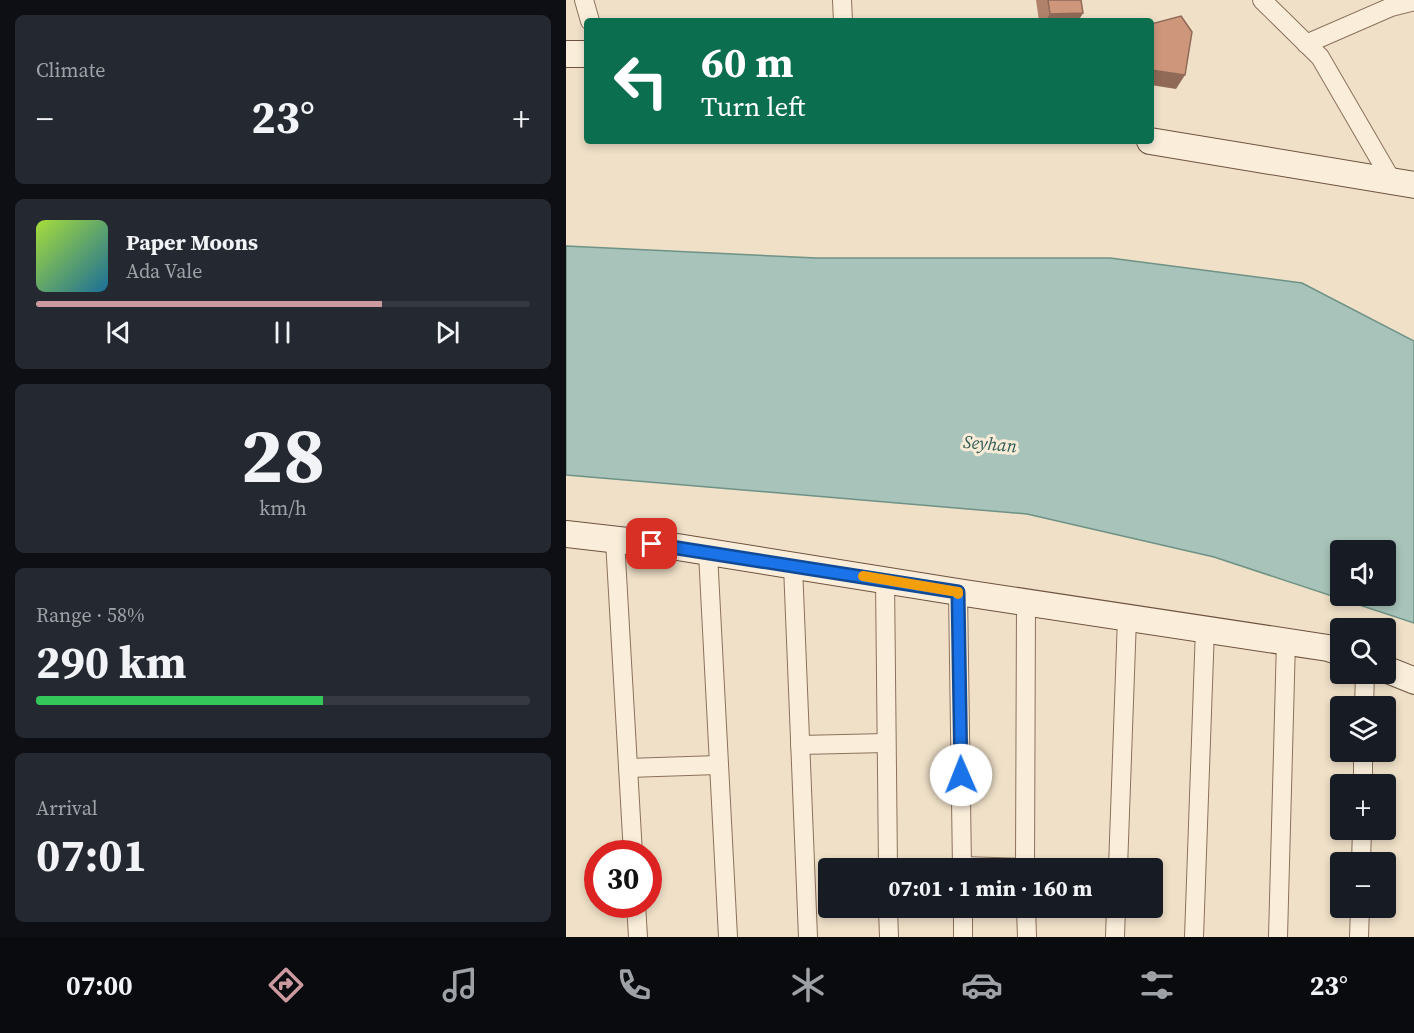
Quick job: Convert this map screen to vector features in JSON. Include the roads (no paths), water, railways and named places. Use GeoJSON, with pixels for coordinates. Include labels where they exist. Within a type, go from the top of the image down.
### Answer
{"type":"FeatureCollection","features":[{"type":"Feature","properties":{"kind":"street"},"geometry":{"type":"LineString","coordinates":[[584,0],[589,18]]}},
{"type":"Feature","properties":{"kind":"street"},"geometry":{"type":"LineString","coordinates":[[842,0],[843,18]]}},
{"type":"Feature","properties":{"kind":"street"},"geometry":{"type":"LineString","coordinates":[[1262,0],[1320,57],[1403,183]]}},
{"type":"Feature","properties":{"kind":"street"},"geometry":{"type":"LineString","coordinates":[[1307,44],[1391,7],[1415,1]]}},
{"type":"Feature","properties":{"kind":"street"},"geometry":{"type":"LineString","coordinates":[[566,54],[584,54]]}},
{"type":"Feature","properties":{"kind":"street"},"geometry":{"type":"LineString","coordinates":[[1154,142],[1403,183]]}},
{"type":"Feature","properties":{"kind":"street"},"geometry":{"type":"LineString","coordinates":[[566,534],[671,546],[1330,649]]}},
{"type":"Feature","properties":{"kind":"street"},"geometry":{"type":"LineString","coordinates":[[615,540],[632,840]]}},
{"type":"Feature","properties":{"kind":"street"},"geometry":{"type":"LineString","coordinates":[[708,553],[728,937]]}},
{"type":"Feature","properties":{"kind":"street"},"geometry":{"type":"LineString","coordinates":[[793,566],[808,937]]}},
{"type":"Feature","properties":{"kind":"street"},"geometry":{"type":"LineString","coordinates":[[885,579],[888,858]]}},
{"type":"Feature","properties":{"kind":"street"},"geometry":{"type":"LineString","coordinates":[[958,592],[962,858]]}},
{"type":"Feature","properties":{"kind":"street"},"geometry":{"type":"LineString","coordinates":[[1025,602],[1025,858]]}},
{"type":"Feature","properties":{"kind":"street"},"geometry":{"type":"LineString","coordinates":[[1118,858],[1127,618]]}},
{"type":"Feature","properties":{"kind":"street"},"geometry":{"type":"LineString","coordinates":[[1194,937],[1205,628]]}},
{"type":"Feature","properties":{"kind":"street"},"geometry":{"type":"LineString","coordinates":[[1278,937],[1286,642]]}},
{"type":"Feature","properties":{"kind":"street"},"geometry":{"type":"LineString","coordinates":[[1396,673],[1415,681]]}},
{"type":"Feature","properties":{"kind":"street"},"geometry":{"type":"LineString","coordinates":[[800,745],[886,743]]}},
{"type":"Feature","properties":{"kind":"street"},"geometry":{"type":"LineString","coordinates":[[628,768],[718,765]]}},
{"type":"Feature","properties":{"kind":"street"},"geometry":{"type":"LineString","coordinates":[[637,918],[638,937]]}},
{"type":"Feature","properties":{"kind":"street"},"geometry":{"type":"LineString","coordinates":[[888,918],[889,937]]}},
{"type":"Feature","properties":{"kind":"street"},"geometry":{"type":"LineString","coordinates":[[963,918],[963,937]]}},
{"type":"Feature","properties":{"kind":"street"},"geometry":{"type":"LineString","coordinates":[[1026,918],[1027,937]]}},
{"type":"Feature","properties":{"kind":"street"},"geometry":{"type":"LineString","coordinates":[[1115,937],[1116,918]]}},
{"type":"Feature","properties":{"kind":"street"},"geometry":{"type":"LineString","coordinates":[[1359,937],[1360,918]]}},
{"type":"Feature","properties":{"kind":"water","name":"Seyhan"},"geometry":{"type":"Polygon","coordinates":[[[566,246],[816,258],[1110,258],[1302,283],[1414,341],[1414,623],[1362,606],[1396,606],[1396,540],[1330,540],[1330,595],[1214,557],[1027,514],[566,475],[566,246]]]}}]}
